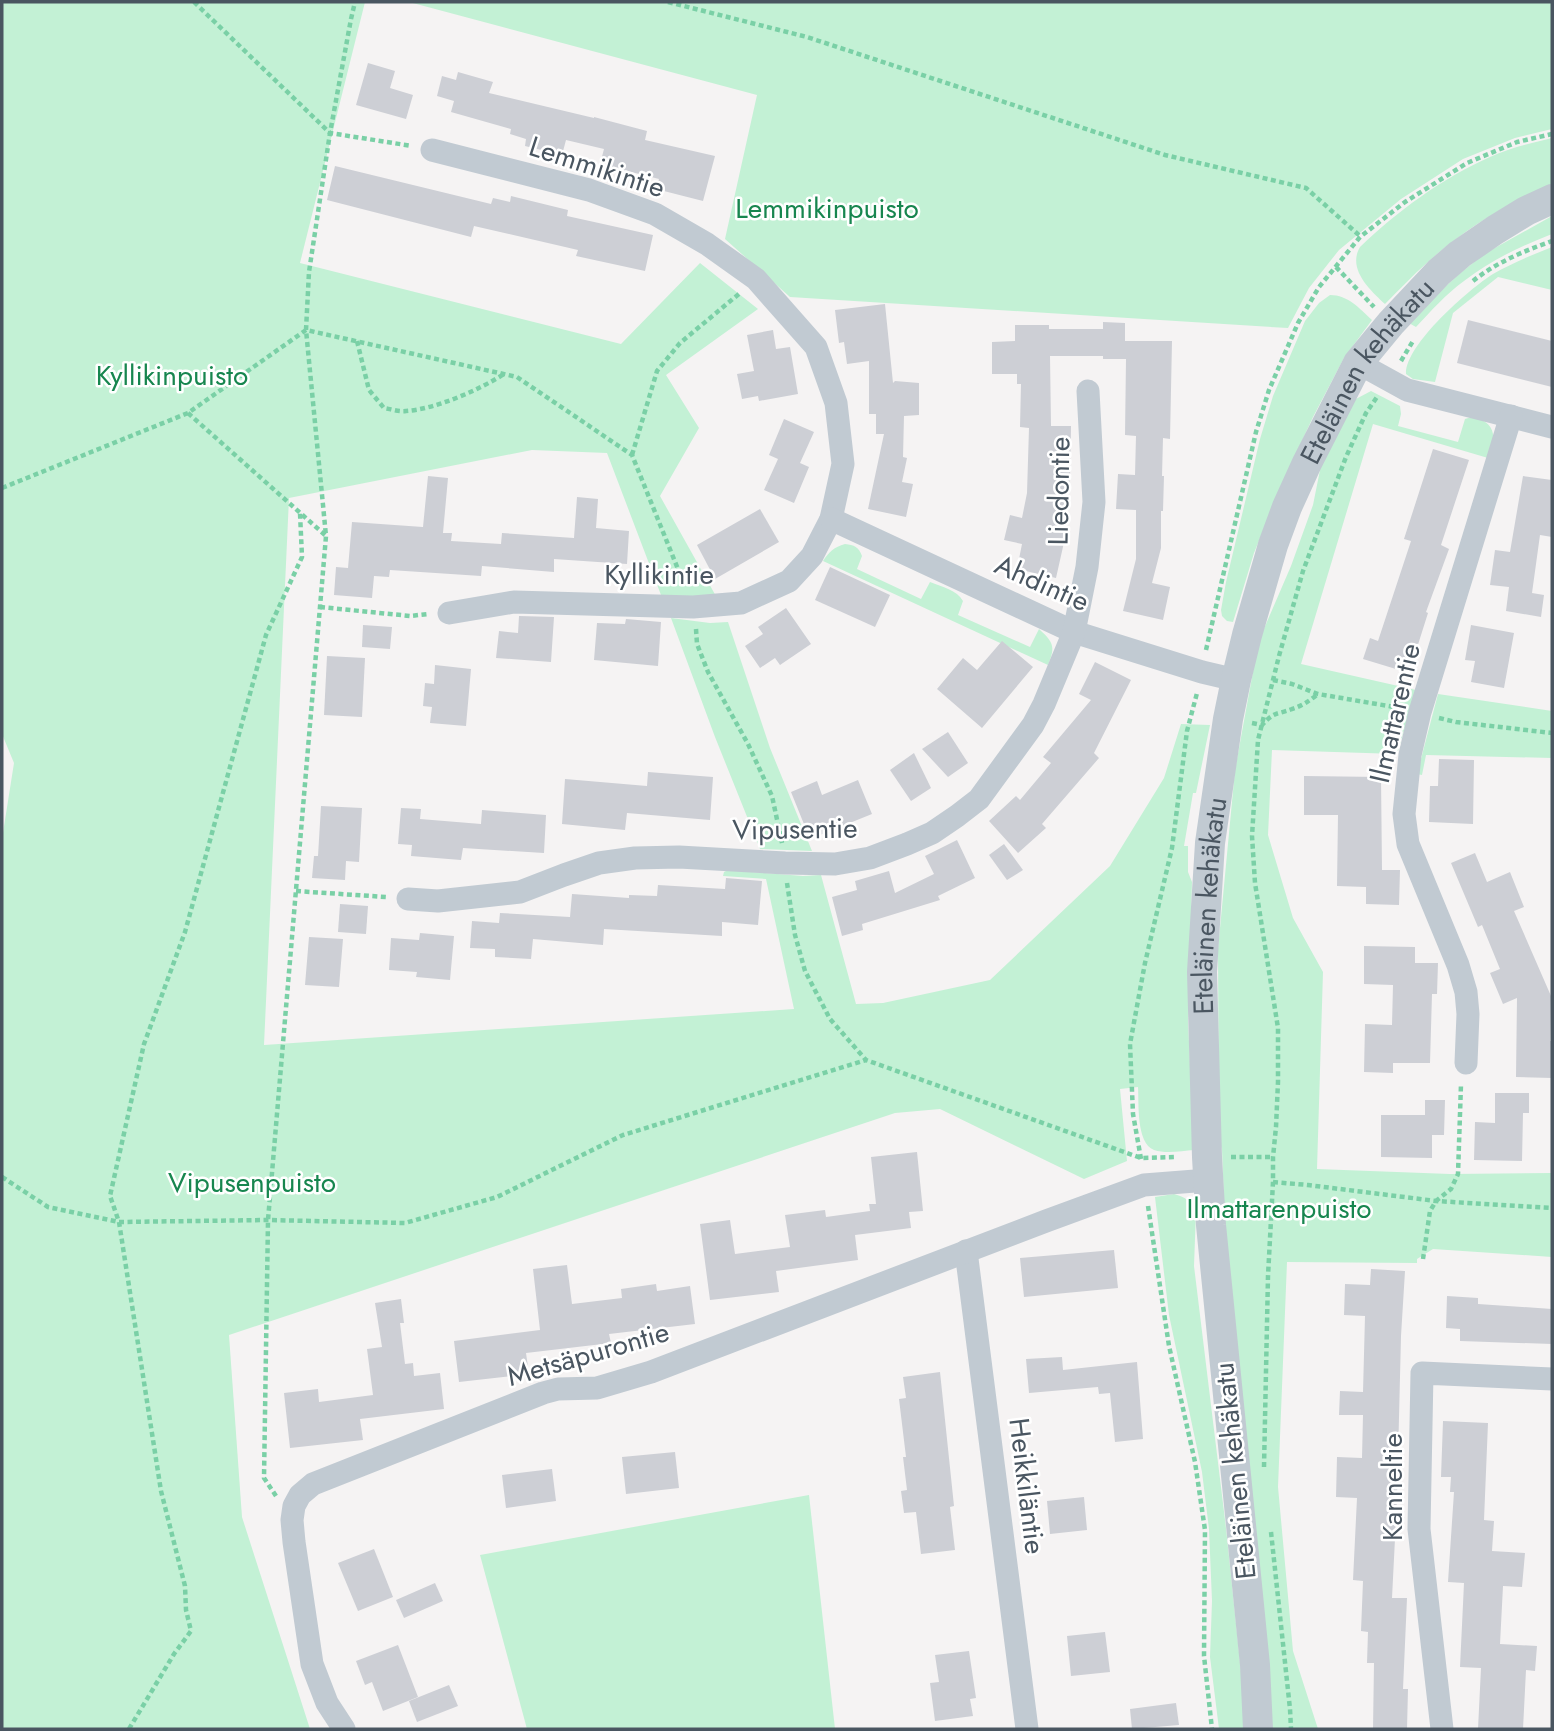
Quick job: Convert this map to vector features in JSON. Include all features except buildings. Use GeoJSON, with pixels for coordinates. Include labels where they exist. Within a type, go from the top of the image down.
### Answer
{"type":"FeatureCollection","features":[{"type":"Feature","properties":{"kind":"street","name":"Lemmikintie"},"geometry":{"type":"LineString","coordinates":[[432,150],[589,190],[655,214],[707,244],[756,279],[816,346],[836,403],[843,464],[831,519]]}},
{"type":"Feature","properties":{"kind":"street","name":"Eteläinen kehäkatu"},"geometry":{"type":"LineString","coordinates":[[1258,1729],[1255,1665],[1208,1180],[1202,972],[1209,842],[1228,719],[1236,680],[1287,507],[1358,363],[1391,323],[1439,272],[1460,254],[1526,211],[1552,199]]}},
{"type":"Feature","properties":{"kind":"street"},"geometry":{"type":"LineString","coordinates":[[1358,363],[1406,390],[1552,427]]}},
{"type":"Feature","properties":{"kind":"street","name":"Liedontie"},"geometry":{"type":"LineString","coordinates":[[1074,632],[1087,567],[1094,502],[1088,391]]}},
{"type":"Feature","properties":{"kind":"street","name":"Ilmattarentie"},"geometry":{"type":"LineString","coordinates":[[1466,1063],[1466,992],[1458,965],[1408,844],[1404,814],[1410,755],[1420,712],[1511,416]]}},
{"type":"Feature","properties":{"kind":"street","name":"Kyllikintie"},"geometry":{"type":"LineString","coordinates":[[449,613],[514,602],[693,607],[741,603],[789,581],[812,556],[831,519]]}},
{"type":"Feature","properties":{"kind":"street","name":"Ahdintie"},"geometry":{"type":"LineString","coordinates":[[831,519],[1074,632],[1236,680]]}},
{"type":"Feature","properties":{"kind":"street","name":"Vipusentie"},"geometry":{"type":"LineString","coordinates":[[408,899],[438,901],[520,892],[599,863],[635,858],[679,857],[835,864],[870,858],[907,844],[932,833],[979,799],[1033,725],[1074,632]]}},
{"type":"Feature","properties":{"kind":"street","name":"Metsäpurontie"},"geometry":{"type":"LineString","coordinates":[[292,1520],[294,1506],[300,1495],[313,1484],[543,1393],[558,1389],[597,1388],[651,1372],[1144,1185],[1208,1180]]}},
{"type":"Feature","properties":{"kind":"street","name":"Heikkiläntie"},"geometry":{"type":"LineString","coordinates":[[966,1251],[1027,1729]]}},
{"type":"Feature","properties":{"kind":"street","name":"Kanneltie"},"geometry":{"type":"LineString","coordinates":[[1442,1729],[1419,1529],[1422,1373],[1552,1379]]}},
{"type":"Feature","properties":{"kind":"street"},"geometry":{"type":"LineString","coordinates":[[292,1520],[312,1664],[327,1703],[344,1729]]}},
{"type":"Feature","properties":{"kind":"path"},"geometry":{"type":"LineString","coordinates":[[194,2],[330,133],[432,150]]}},
{"type":"Feature","properties":{"kind":"path"},"geometry":{"type":"LineString","coordinates":[[292,1520],[264,1478],[268,1220],[326,536],[306,330],[309,272],[330,133],[355,2]]}},
{"type":"Feature","properties":{"kind":"path"},"geometry":{"type":"LineString","coordinates":[[668,2],[807,37],[1165,155],[1306,188],[1360,237]]}},
{"type":"Feature","properties":{"kind":"path"},"geometry":{"type":"LineString","coordinates":[[1336,267],[1360,237],[1405,202],[1467,163],[1517,142],[1552,134]]}},
{"type":"Feature","properties":{"kind":"path"},"geometry":{"type":"LineString","coordinates":[[1466,287],[1499,263],[1552,240]]}},
{"type":"Feature","properties":{"kind":"path"},"geometry":{"type":"LineString","coordinates":[[632,455],[657,371],[680,343],[756,279]]}},
{"type":"Feature","properties":{"kind":"path"},"geometry":{"type":"LineString","coordinates":[[2,488],[188,412],[306,330],[517,377],[632,455],[693,607],[698,644],[708,672],[748,744],[772,796],[782,839],[790,906],[805,971],[830,1019],[866,1060],[1141,1158]]}},
{"type":"Feature","properties":{"kind":"path"},"geometry":{"type":"LineString","coordinates":[[1265,1473],[1268,1276],[1278,1082],[1278,1028],[1255,883],[1252,836],[1258,740],[1303,571],[1342,469],[1366,413],[1418,335]]}},
{"type":"Feature","properties":{"kind":"path"},"geometry":{"type":"LineString","coordinates":[[357,341],[369,390],[384,408],[405,411],[446,402],[505,374]]}},
{"type":"Feature","properties":{"kind":"path"},"geometry":{"type":"LineString","coordinates":[[188,412],[326,536]]}},
{"type":"Feature","properties":{"kind":"path"},"geometry":{"type":"LineString","coordinates":[[129,1729],[191,1631],[186,1610],[185,1586],[160,1491],[119,1222],[110,1196],[144,1044],[185,932],[266,635],[302,557],[300,513]]}},
{"type":"Feature","properties":{"kind":"path"},"geometry":{"type":"LineString","coordinates":[[320,607],[410,616],[449,613]]}},
{"type":"Feature","properties":{"kind":"path"},"geometry":{"type":"LineString","coordinates":[[1273,680],[1318,694],[1420,712],[1456,722],[1552,733]]}},
{"type":"Feature","properties":{"kind":"path"},"geometry":{"type":"LineString","coordinates":[[1262,725],[1272,714],[1305,704],[1318,694]]}},
{"type":"Feature","properties":{"kind":"path"},"geometry":{"type":"LineString","coordinates":[[296,891],[408,899]]}},
{"type":"Feature","properties":{"kind":"path"},"geometry":{"type":"LineString","coordinates":[[2,1177],[48,1207],[119,1222],[268,1220],[405,1223],[497,1197],[623,1135],[866,1060]]}},
{"type":"Feature","properties":{"kind":"path"},"geometry":{"type":"LineString","coordinates":[[1423,1259],[1430,1211],[1436,1201],[1451,1189],[1458,1174],[1461,1085],[1466,1063]]}},
{"type":"Feature","properties":{"kind":"path"},"geometry":{"type":"LineString","coordinates":[[1273,1182],[1436,1201],[1552,1208]]}},
{"type":"Feature","properties":{"kind":"path"},"geometry":{"type":"LineString","coordinates":[[1271,1532],[1291,1729]]}},
{"type":"Feature","properties":{"kind":"green space"},"geometry":{"type":"Polygon","coordinates":[[[2,2],[365,2],[300,263],[621,344],[700,263],[758,309],[666,375],[699,428],[660,496],[717,598],[661,595],[607,453],[532,450],[289,498],[264,1045],[794,1009],[766,879],[723,876],[728,870],[821,875],[856,1004],[883,1003],[990,980],[1110,866],[1164,778],[1181,724],[1210,725],[1196,793],[1193,793],[1184,846],[1188,846],[1188,872],[1192,882],[1188,1021],[1194,1150],[1164,1152],[1148,1146],[1141,1131],[1138,1087],[1120,1089],[1127,1161],[1084,1179],[940,1109],[895,1113],[229,1335],[242,1517],[310,1729],[2,1729],[2,839],[14,763],[2,734],[2,2]]]}},
{"type":"Feature","properties":{"kind":"green space","name":"Lemmikinpuisto"},"geometry":{"type":"Polygon","coordinates":[[[409,2],[1552,2],[1552,129],[1515,138],[1463,159],[1401,199],[1339,250],[1309,288],[1288,328],[790,297],[725,239],[757,95],[409,2]]]}},
{"type":"Feature","properties":{"kind":"green space"},"geometry":{"type":"Polygon","coordinates":[[[1552,138],[1552,184],[1503,208],[1471,228],[1441,250],[1385,304],[1367,286],[1358,271],[1357,255],[1360,247],[1389,221],[1421,196],[1473,165],[1505,151],[1552,138]]]}},
{"type":"Feature","properties":{"kind":"green space"},"geometry":{"type":"Polygon","coordinates":[[[1552,216],[1552,234],[1506,254],[1474,273],[1445,297],[1416,327],[1407,322],[1484,254],[1552,216]]]}},
{"type":"Feature","properties":{"kind":"green space"},"geometry":{"type":"Polygon","coordinates":[[[1552,247],[1552,290],[1498,277],[1453,313],[1435,382],[1413,379],[1406,374],[1408,362],[1416,348],[1440,319],[1469,292],[1500,270],[1552,247]]]}},
{"type":"Feature","properties":{"kind":"green space"},"geometry":{"type":"Polygon","coordinates":[[[1330,295],[1348,300],[1372,320],[1344,358],[1313,417],[1254,553],[1233,622],[1227,621],[1221,610],[1226,582],[1273,396],[1305,321],[1319,303],[1330,295]]]}},
{"type":"Feature","properties":{"kind":"green space","name":"Ilmattarenpuisto"},"geometry":{"type":"Polygon","coordinates":[[[1371,391],[1400,406],[1398,426],[1458,442],[1465,419],[1473,418],[1482,420],[1489,426],[1493,437],[1488,458],[1373,424],[1301,664],[1416,690],[1397,754],[1272,750],[1268,835],[1293,918],[1323,972],[1317,1169],[1450,1174],[1552,1173],[1552,1257],[1433,1249],[1417,1259],[1417,1263],[1287,1262],[1278,1487],[1293,1651],[1318,1729],[1271,1729],[1226,1252],[1222,1150],[1219,1138],[1218,949],[1235,770],[1257,650],[1313,505],[1321,465],[1354,400],[1371,391]]]}},
{"type":"Feature","properties":{"kind":"green space"},"geometry":{"type":"Polygon","coordinates":[[[845,544],[856,547],[861,553],[857,569],[921,599],[930,582],[949,589],[963,601],[958,615],[1030,647],[1039,629],[1052,645],[1048,665],[823,561],[832,550],[845,544]]]}},
{"type":"Feature","properties":{"kind":"green space"},"geometry":{"type":"Polygon","coordinates":[[[671,618],[710,623],[728,622],[770,748],[812,851],[760,849],[671,618]]]}},
{"type":"Feature","properties":{"kind":"green space"},"geometry":{"type":"Polygon","coordinates":[[[1438,694],[1552,711],[1552,758],[1426,755],[1422,775],[1417,774],[1438,694]]]}},
{"type":"Feature","properties":{"kind":"green space"},"geometry":{"type":"Polygon","coordinates":[[[1174,1194],[1187,1200],[1196,1211],[1194,1266],[1226,1528],[1243,1691],[1244,1729],[1219,1729],[1210,1657],[1212,1601],[1209,1529],[1202,1472],[1169,1315],[1155,1197],[1174,1194]]]}},
{"type":"Feature","properties":{"kind":"green space"},"geometry":{"type":"Polygon","coordinates":[[[809,1495],[835,1729],[527,1729],[480,1555],[809,1495]]]}},
{"type":"Feature","properties":{"kind":"park label","name":"Kyllikinpuisto"},"geometry":{"type":"Point","coordinates":[172,375]}},
{"type":"Feature","properties":{"kind":"park label","name":"Vipusenpuisto"},"geometry":{"type":"Point","coordinates":[252,1182]}}]}
